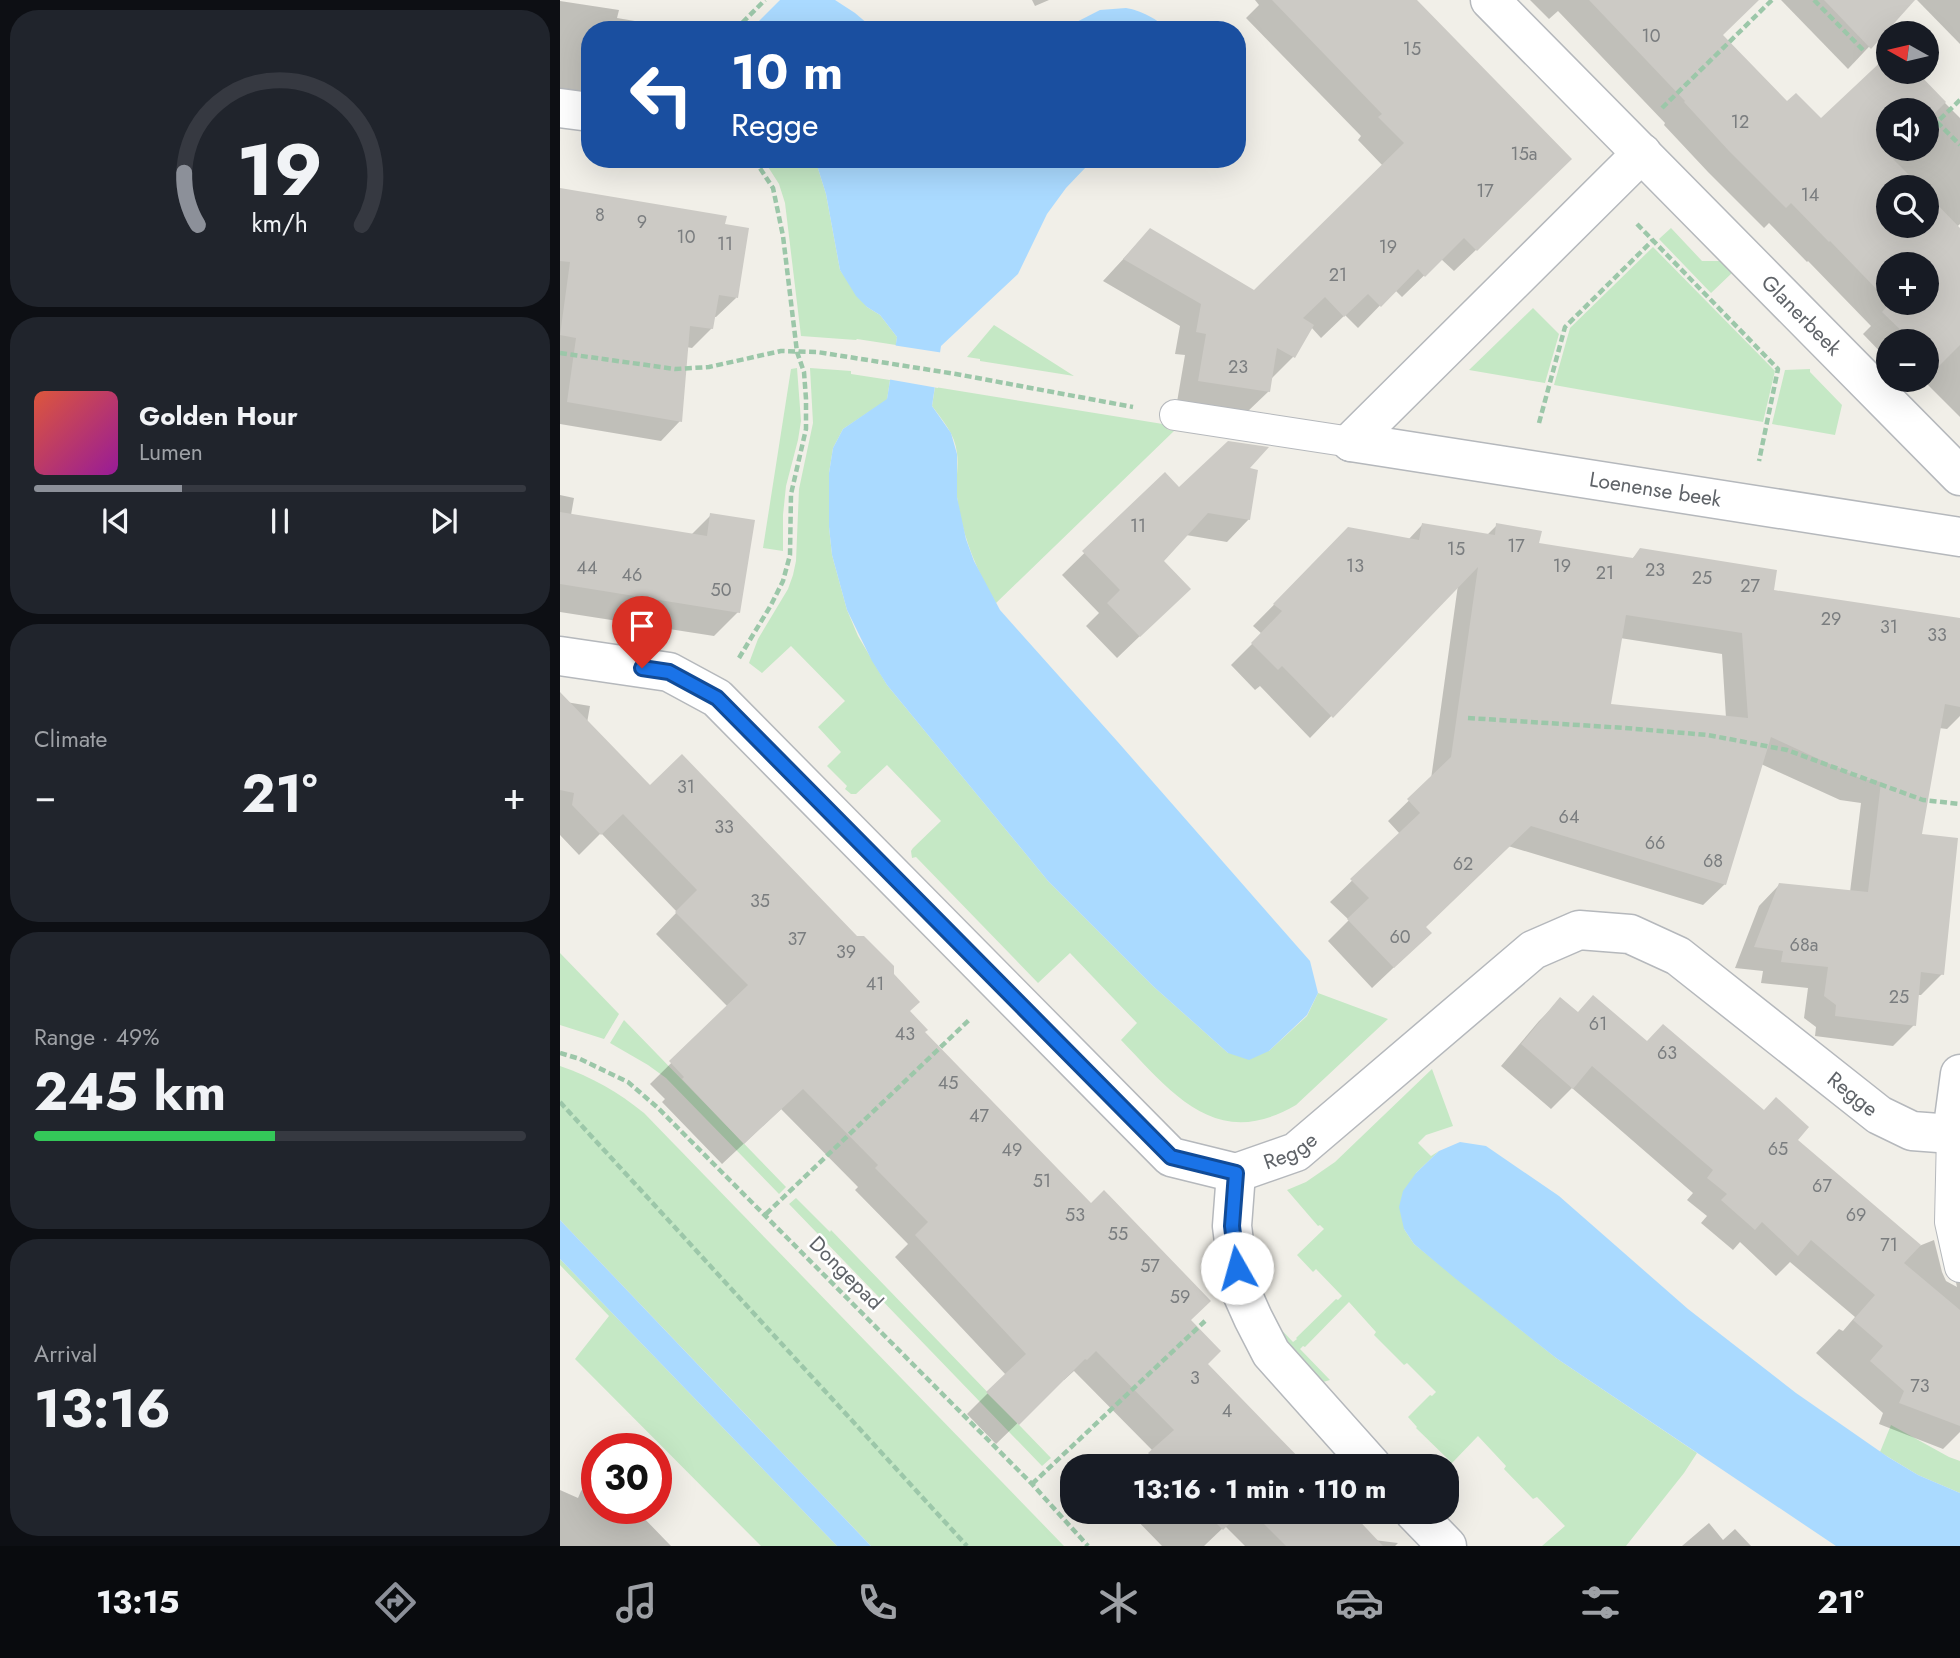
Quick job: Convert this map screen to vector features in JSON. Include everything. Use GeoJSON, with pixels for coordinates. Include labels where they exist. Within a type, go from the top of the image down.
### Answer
{"type":"FeatureCollection","features":[{"type":"Feature","properties":{"kind":"street","name":"Glanerbeek"},"geometry":{"type":"LineString","coordinates":[[1490,0],[1960,476]]}},
{"type":"Feature","properties":{"kind":"street"},"geometry":{"type":"LineString","coordinates":[[560,108],[581,111]]}},
{"type":"Feature","properties":{"kind":"street"},"geometry":{"type":"LineString","coordinates":[[1351,442],[1605,190],[1635,147]]}},
{"type":"Feature","properties":{"kind":"street","name":"Loenense beek"},"geometry":{"type":"LineString","coordinates":[[1351,442],[1960,537]]}},
{"type":"Feature","properties":{"kind":"street","name":"Regge"},"geometry":{"type":"LineString","coordinates":[[560,656],[669,672],[717,698],[1171,1157],[1236,1173],[1296,1152],[1533,950],[1579,930],[1630,934],[1678,956],[1879,1115],[1912,1131],[1956,1133]]}},
{"type":"Feature","properties":{"kind":"street"},"geometry":{"type":"LineString","coordinates":[[1956,1133],[1960,1074]]}},
{"type":"Feature","properties":{"kind":"street"},"geometry":{"type":"LineString","coordinates":[[1236,1173],[1232,1226],[1240,1289],[1271,1353],[1361,1454]]}},
{"type":"Feature","properties":{"kind":"street"},"geometry":{"type":"LineString","coordinates":[[1426,1524],[1447,1546]]}},
{"type":"Feature","properties":{"kind":"lane"},"geometry":{"type":"LineString","coordinates":[[1175,415],[1351,442]]}},
{"type":"Feature","properties":{"kind":"lane"},"geometry":{"type":"LineString","coordinates":[[1956,1133],[1950,1222],[1960,1267]]}},
{"type":"Feature","properties":{"kind":"path"},"geometry":{"type":"LineString","coordinates":[[744,21],[765,0]]}},
{"type":"Feature","properties":{"kind":"path"},"geometry":{"type":"LineString","coordinates":[[1635,147],[1772,0]]}},
{"type":"Feature","properties":{"kind":"path"},"geometry":{"type":"LineString","coordinates":[[1814,0],[1864,51]]}},
{"type":"Feature","properties":{"kind":"path"},"geometry":{"type":"LineString","coordinates":[[1960,100],[1937,122],[1960,145]]}},
{"type":"Feature","properties":{"kind":"path"},"geometry":{"type":"LineString","coordinates":[[717,698],[783,581],[790,555],[791,494],[806,429],[804,372],[797,352],[783,236],[774,188],[760,168]]}},
{"type":"Feature","properties":{"kind":"path"},"geometry":{"type":"LineString","coordinates":[[1605,190],[1778,369],[1753,505]]}},
{"type":"Feature","properties":{"kind":"path"},"geometry":{"type":"LineString","coordinates":[[1532,470],[1541,413],[1565,327],[1653,240]]}},
{"type":"Feature","properties":{"kind":"path"},"geometry":{"type":"LineString","coordinates":[[560,353],[675,369],[709,367],[781,351],[817,352],[956,374],[1175,415]]}},
{"type":"Feature","properties":{"kind":"path"},"geometry":{"type":"LineString","coordinates":[[1468,718],[1708,735],[1787,750],[1923,800],[1960,804]]}},
{"type":"Feature","properties":{"kind":"path"},"geometry":{"type":"LineString","coordinates":[[766,1214],[1003,988]]}},
{"type":"Feature","properties":{"kind":"path","name":"Dongepad"},"geometry":{"type":"LineString","coordinates":[[560,1053],[580,1059],[628,1082],[658,1108],[1032,1484],[1087,1546]]}},
{"type":"Feature","properties":{"kind":"path"},"geometry":{"type":"LineString","coordinates":[[560,1102],[967,1546]]}},
{"type":"Feature","properties":{"kind":"path"},"geometry":{"type":"LineString","coordinates":[[1032,1484],[1240,1289]]}},
{"type":"Feature","properties":{"kind":"green space"},"geometry":{"type":"Polygon","coordinates":[[[769,168],[818,168],[826,194],[840,270],[867,307],[880,315],[897,337],[896,345],[857,339],[801,336],[785,203],[779,184],[769,168]]]}},
{"type":"Feature","properties":{"kind":"green space"},"geometry":{"type":"Polygon","coordinates":[[[1671,228],[1702,261],[1725,261],[1734,271],[1711,293],[1659,239],[1671,228]]]}},
{"type":"Feature","properties":{"kind":"green space"},"geometry":{"type":"Polygon","coordinates":[[[1653,247],[1775,371],[1763,422],[1554,385],[1570,328],[1653,247]]]}},
{"type":"Feature","properties":{"kind":"green space"},"geometry":{"type":"Polygon","coordinates":[[[1533,308],[1559,334],[1545,383],[1469,370],[1533,308]]]}},
{"type":"Feature","properties":{"kind":"green space"},"geometry":{"type":"Polygon","coordinates":[[[994,325],[1074,376],[967,357],[994,325]]]}},
{"type":"Feature","properties":{"kind":"green space"},"geometry":{"type":"Polygon","coordinates":[[[797,368],[801,421],[786,486],[783,551],[763,548],[791,369],[797,368]]]}},
{"type":"Feature","properties":{"kind":"green space"},"geometry":{"type":"Polygon","coordinates":[[[810,368],[851,371],[851,374],[890,380],[887,400],[843,429],[833,448],[829,473],[832,555],[847,610],[858,636],[887,685],[1048,881],[1154,987],[1228,1053],[1269,1051],[1307,1016],[1318,993],[1388,1019],[1296,1105],[1268,1118],[1242,1122],[1219,1119],[1198,1110],[1159,1079],[1121,1040],[1137,1023],[1070,953],[1038,983],[916,857],[912,858],[913,848],[941,821],[887,765],[856,794],[845,789],[847,786],[827,766],[841,752],[818,727],[845,701],[791,646],[762,673],[749,663],[758,639],[788,589],[796,561],[799,489],[813,423],[810,368]]]}},
{"type":"Feature","properties":{"kind":"green space"},"geometry":{"type":"Polygon","coordinates":[[[1810,369],[1842,405],[1835,435],[1772,424],[1785,370],[1810,369]]]}},
{"type":"Feature","properties":{"kind":"green space"},"geometry":{"type":"Polygon","coordinates":[[[935,387],[1169,425],[1167,429],[1174,431],[996,603],[976,565],[962,525],[957,491],[956,446],[948,428],[932,406],[935,387]]]}},
{"type":"Feature","properties":{"kind":"green space"},"geometry":{"type":"Polygon","coordinates":[[[560,953],[619,1014],[604,1039],[560,1025],[560,953]]]}},
{"type":"Feature","properties":{"kind":"green space"},"geometry":{"type":"Polygon","coordinates":[[[624,1020],[786,1187],[779,1194],[666,1078],[610,1043],[624,1020]]]}},
{"type":"Feature","properties":{"kind":"green space"},"geometry":{"type":"Polygon","coordinates":[[[560,1066],[604,1086],[644,1113],[1064,1546],[871,1546],[560,1220],[560,1066]]]}},
{"type":"Feature","properties":{"kind":"green space"},"geometry":{"type":"Polygon","coordinates":[[[1432,1069],[1453,1126],[1426,1135],[1418,1143],[1431,1156],[1439,1151],[1416,1173],[1404,1229],[1414,1244],[1556,1358],[1697,1453],[1626,1546],[1542,1546],[1565,1526],[1537,1497],[1533,1499],[1504,1469],[1506,1466],[1478,1436],[1459,1456],[1443,1454],[1416,1428],[1408,1417],[1436,1392],[1374,1335],[1376,1332],[1349,1302],[1300,1349],[1330,1380],[1323,1382],[1286,1347],[1269,1317],[1293,1342],[1342,1296],[1316,1269],[1313,1272],[1297,1255],[1324,1229],[1318,1226],[1287,1190],[1306,1182],[1335,1162],[1432,1069]]]}},
{"type":"Feature","properties":{"kind":"green space"},"geometry":{"type":"Polygon","coordinates":[[[796,1198],[830,1232],[831,1230],[1051,1458],[1042,1466],[789,1204],[796,1198]]]}},
{"type":"Feature","properties":{"kind":"green space"},"geometry":{"type":"Polygon","coordinates":[[[560,1259],[837,1546],[761,1546],[672,1457],[672,1433],[649,1433],[575,1359],[609,1316],[560,1265],[560,1259]]]}},
{"type":"Feature","properties":{"kind":"green space"},"geometry":{"type":"Polygon","coordinates":[[[1891,1425],[1960,1461],[1960,1493],[1918,1475],[1880,1452],[1891,1425]]]}},
{"type":"Feature","properties":{"kind":"water"},"geometry":{"type":"Polygon","coordinates":[[[738,0],[835,0],[864,21],[759,21],[738,0]]]}},
{"type":"Feature","properties":{"kind":"water"},"geometry":{"type":"Polygon","coordinates":[[[1126,8],[1157,21],[1079,21],[1100,10],[1126,8]]]}},
{"type":"Feature","properties":{"kind":"water"},"geometry":{"type":"Polygon","coordinates":[[[818,168],[1085,168],[1047,214],[1018,274],[941,346],[932,406],[951,433],[957,454],[957,497],[966,539],[974,561],[1000,610],[1310,961],[1318,993],[1307,1015],[1269,1051],[1249,1060],[1228,1053],[1154,987],[1048,881],[887,685],[872,661],[847,610],[832,555],[829,473],[833,448],[843,429],[887,399],[897,337],[880,315],[856,296],[840,270],[826,194],[818,168]]]}},
{"type":"Feature","properties":{"kind":"water"},"geometry":{"type":"Polygon","coordinates":[[[1460,1142],[1486,1146],[1559,1196],[1688,1309],[1796,1393],[1888,1457],[1918,1475],[1960,1493],[1960,1546],[1836,1546],[1556,1358],[1456,1279],[1414,1244],[1404,1229],[1399,1207],[1403,1191],[1416,1173],[1439,1151],[1460,1142]]]}},
{"type":"Feature","properties":{"kind":"water"},"geometry":{"type":"Polygon","coordinates":[[[560,1220],[871,1546],[837,1546],[560,1259],[560,1220]]]}},
{"type":"Feature","properties":{"kind":"pier"},"geometry":{"type":"Polygon","coordinates":[[[735,0],[780,0],[759,21],[755,21],[735,0]]]}},
{"type":"Feature","properties":{"kind":"pier"},"geometry":{"type":"Polygon","coordinates":[[[892,345],[944,353],[938,388],[887,379],[892,345]]]}},
{"type":"Feature","properties":{"kind":"building"},"geometry":{"type":"Polygon","coordinates":[[[1272,0],[1417,0],[1572,159],[1477,251],[1464,238],[1425,277],[1418,269],[1381,307],[1368,294],[1344,317],[1325,297],[1303,318],[1314,325],[1295,358],[1277,348],[1270,392],[1198,381],[1206,334],[1196,332],[1201,304],[1123,259],[1150,228],[1254,290],[1404,143],[1378,117],[1382,114],[1272,0]]]}},
{"type":"Feature","properties":{"kind":"building"},"geometry":{"type":"Polygon","coordinates":[[[1589,0],[1759,0],[1723,35],[1787,101],[1796,93],[1821,118],[1876,66],[1876,84],[1929,84],[1946,102],[1939,109],[1939,98],[1876,98],[1876,161],[1895,161],[1909,175],[1876,175],[1876,238],[1939,238],[1939,206],[1960,228],[1960,345],[1939,366],[1939,329],[1900,329],[1885,315],[1939,315],[1939,252],[1876,252],[1876,289],[1791,203],[1786,208],[1729,151],[1589,0]]]}},
{"type":"Feature","properties":{"kind":"building"},"geometry":{"type":"Polygon","coordinates":[[[1824,0],[1915,0],[1896,21],[1876,21],[1876,43],[1871,49],[1824,0]]]}},
{"type":"Feature","properties":{"kind":"building"},"geometry":{"type":"Polygon","coordinates":[[[560,188],[727,216],[725,224],[749,228],[738,298],[719,295],[713,329],[690,326],[682,422],[567,402],[576,338],[560,335],[570,262],[560,261],[560,188]]]}},
{"type":"Feature","properties":{"kind":"building"},"geometry":{"type":"Polygon","coordinates":[[[1228,441],[1269,447],[1250,468],[1258,470],[1250,520],[1208,513],[1164,561],[1191,589],[1140,637],[1107,603],[1120,590],[1082,551],[1165,472],[1179,487],[1228,441]]]}},
{"type":"Feature","properties":{"kind":"building"},"geometry":{"type":"Polygon","coordinates":[[[560,512],[707,536],[710,513],[755,520],[740,613],[560,584],[560,512]]]}},
{"type":"Feature","properties":{"kind":"building"},"geometry":{"type":"Polygon","coordinates":[[[1422,523],[1495,535],[1496,523],[1542,531],[1539,543],[1633,558],[1640,548],[1777,570],[1774,590],[1960,618],[1960,707],[1945,704],[1922,834],[1958,838],[1944,975],[1921,972],[1916,1026],[1835,1016],[1836,1005],[1824,996],[1828,967],[1781,962],[1783,951],[1754,947],[1779,883],[1868,892],[1881,782],[1862,779],[1771,737],[1726,885],[1531,826],[1426,927],[1432,933],[1394,968],[1347,919],[1369,898],[1350,879],[1420,813],[1407,799],[1451,757],[1478,567],[1333,718],[1282,666],[1278,670],[1251,643],[1282,611],[1273,604],[1348,527],[1419,540],[1422,523]],[[1626,615],[1611,704],[1748,718],[1742,633],[1626,615]]]}},
{"type":"Feature","properties":{"kind":"building"},"geometry":{"type":"Polygon","coordinates":[[[560,692],[650,785],[682,754],[857,936],[864,936],[894,966],[894,974],[920,1002],[910,1011],[928,1030],[925,1032],[1091,1203],[1104,1190],[1211,1301],[1191,1320],[1221,1351],[1208,1364],[1295,1454],[1149,1454],[1174,1430],[1096,1351],[1019,1425],[986,1392],[1026,1354],[915,1235],[928,1222],[875,1168],[878,1165],[803,1089],[744,1144],[682,1079],[684,1077],[669,1061],[748,985],[675,912],[697,890],[623,814],[601,835],[572,805],[574,793],[560,790],[560,692]]]}},
{"type":"Feature","properties":{"kind":"building"},"geometry":{"type":"Polygon","coordinates":[[[1593,995],[1647,1041],[1663,1024],[1764,1110],[1776,1097],[1809,1127],[1798,1140],[1921,1245],[1904,1263],[1960,1310],[1960,1426],[1899,1403],[1904,1391],[1870,1361],[1883,1346],[1853,1320],[1875,1295],[1811,1240],[1798,1256],[1762,1222],[1755,1230],[1721,1200],[1727,1194],[1707,1178],[1713,1170],[1592,1066],[1573,1089],[1521,1044],[1560,997],[1578,1012],[1593,995]]]}},
{"type":"Feature","properties":{"kind":"building"},"geometry":{"type":"Polygon","coordinates":[[[1217,1524],[1229,1524],[1223,1530],[1217,1524]]]}},
{"type":"Feature","properties":{"kind":"building"},"geometry":{"type":"Polygon","coordinates":[[[1264,1524],[1362,1524],[1383,1546],[1286,1546],[1264,1524]]]}},
{"type":"Feature","properties":{"kind":"route"},"geometry":{"type":"LineString","coordinates":[[642,668],[669,672],[717,698],[1171,1157],[1236,1173],[1232,1226],[1237,1268]]}}]}
